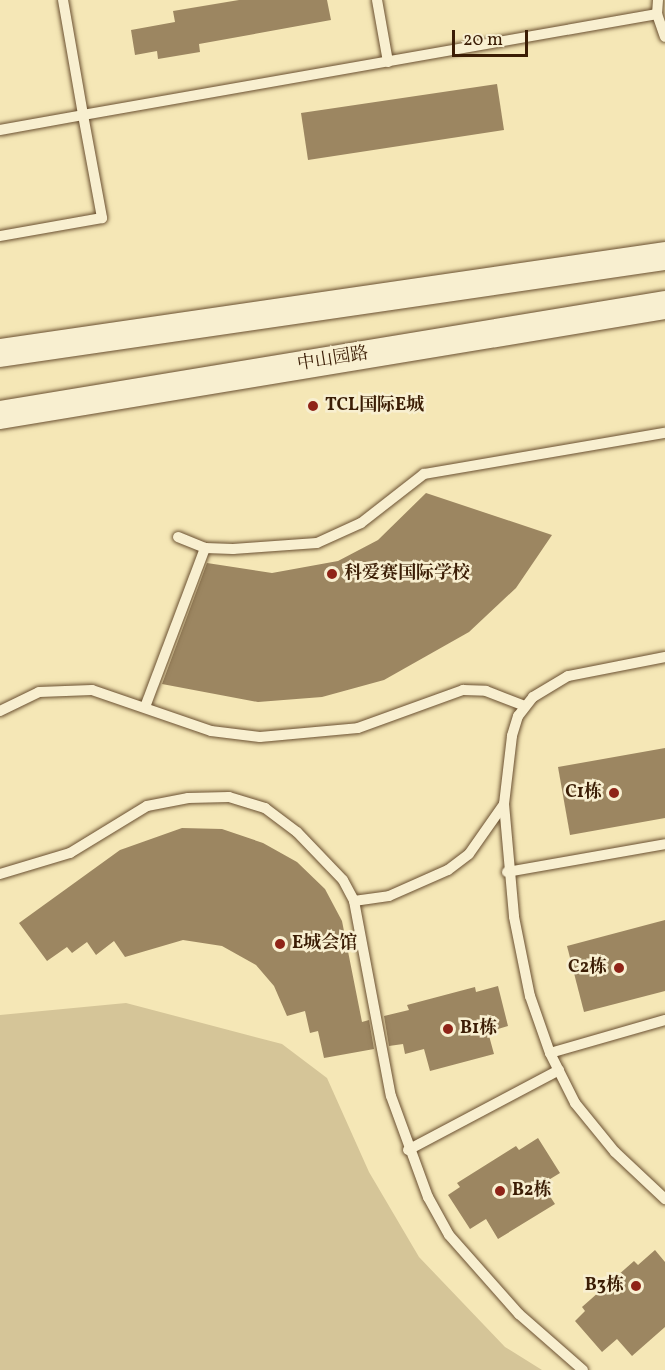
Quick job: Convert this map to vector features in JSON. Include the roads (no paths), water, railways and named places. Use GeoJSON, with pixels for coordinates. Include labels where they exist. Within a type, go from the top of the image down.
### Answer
{"type":"FeatureCollection","features":[{"type":"Feature","properties":{"kind":"main road"},"geometry":{"type":"LineString","coordinates":[[0,353],[665,256]]}},
{"type":"Feature","properties":{"kind":"main road","name":"中山园路"},"geometry":{"type":"LineString","coordinates":[[0,415],[665,305]]}},
{"type":"Feature","properties":{"kind":"lane"},"geometry":{"type":"LineString","coordinates":[[0,236],[102,218],[63,0]]}},
{"type":"Feature","properties":{"kind":"lane"},"geometry":{"type":"LineString","coordinates":[[377,0],[388,62]]}},
{"type":"Feature","properties":{"kind":"lane"},"geometry":{"type":"LineString","coordinates":[[658,0],[657,14],[665,37]]}},
{"type":"Feature","properties":{"kind":"lane"},"geometry":{"type":"LineString","coordinates":[[0,130],[657,14]]}},
{"type":"Feature","properties":{"kind":"lane"},"geometry":{"type":"LineString","coordinates":[[178,537],[205,548],[317,543],[362,523],[423,474],[665,433]]}},
{"type":"Feature","properties":{"kind":"lane"},"geometry":{"type":"LineString","coordinates":[[145,707],[205,548]]}},
{"type":"Feature","properties":{"kind":"lane"},"geometry":{"type":"LineString","coordinates":[[665,657],[568,676],[549,685],[525,706],[512,736],[504,804],[507,872],[530,996],[550,1053],[575,1103],[615,1152],[665,1199]]}},
{"type":"Feature","properties":{"kind":"lane"},"geometry":{"type":"LineString","coordinates":[[0,711],[30,695],[66,688],[92,690],[211,730],[260,737],[358,729],[463,690],[486,691],[525,706]]}},
{"type":"Feature","properties":{"kind":"lane"},"geometry":{"type":"LineString","coordinates":[[0,874],[70,853],[147,806],[229,797],[265,808],[297,832],[344,880],[354,901],[392,1096],[408,1150],[449,1235],[519,1314],[583,1370]]}},
{"type":"Feature","properties":{"kind":"lane"},"geometry":{"type":"LineString","coordinates":[[354,901],[389,896],[448,870],[469,854],[504,804]]}},
{"type":"Feature","properties":{"kind":"lane"},"geometry":{"type":"LineString","coordinates":[[507,872],[665,844]]}},
{"type":"Feature","properties":{"kind":"lane"},"geometry":{"type":"LineString","coordinates":[[550,1053],[665,1020]]}},
{"type":"Feature","properties":{"kind":"lane"},"geometry":{"type":"LineString","coordinates":[[408,1150],[559,1070]]}},
{"type":"Feature","properties":{"kind":"place","name":"TCL国际E城"},"geometry":{"type":"Point","coordinates":[313,406]}},
{"type":"Feature","properties":{"kind":"place","name":"科爱赛国际学校"},"geometry":{"type":"Point","coordinates":[332,574]}},
{"type":"Feature","properties":{"kind":"place","name":"C1栋"},"geometry":{"type":"Point","coordinates":[614,793]}},
{"type":"Feature","properties":{"kind":"place","name":"E城会馆"},"geometry":{"type":"Point","coordinates":[280,944]}},
{"type":"Feature","properties":{"kind":"place","name":"C2栋"},"geometry":{"type":"Point","coordinates":[619,968]}},
{"type":"Feature","properties":{"kind":"place","name":"B1栋"},"geometry":{"type":"Point","coordinates":[448,1029]}},
{"type":"Feature","properties":{"kind":"place","name":"B2栋"},"geometry":{"type":"Point","coordinates":[500,1191]}},
{"type":"Feature","properties":{"kind":"place","name":"B3栋"},"geometry":{"type":"Point","coordinates":[636,1286]}}]}
